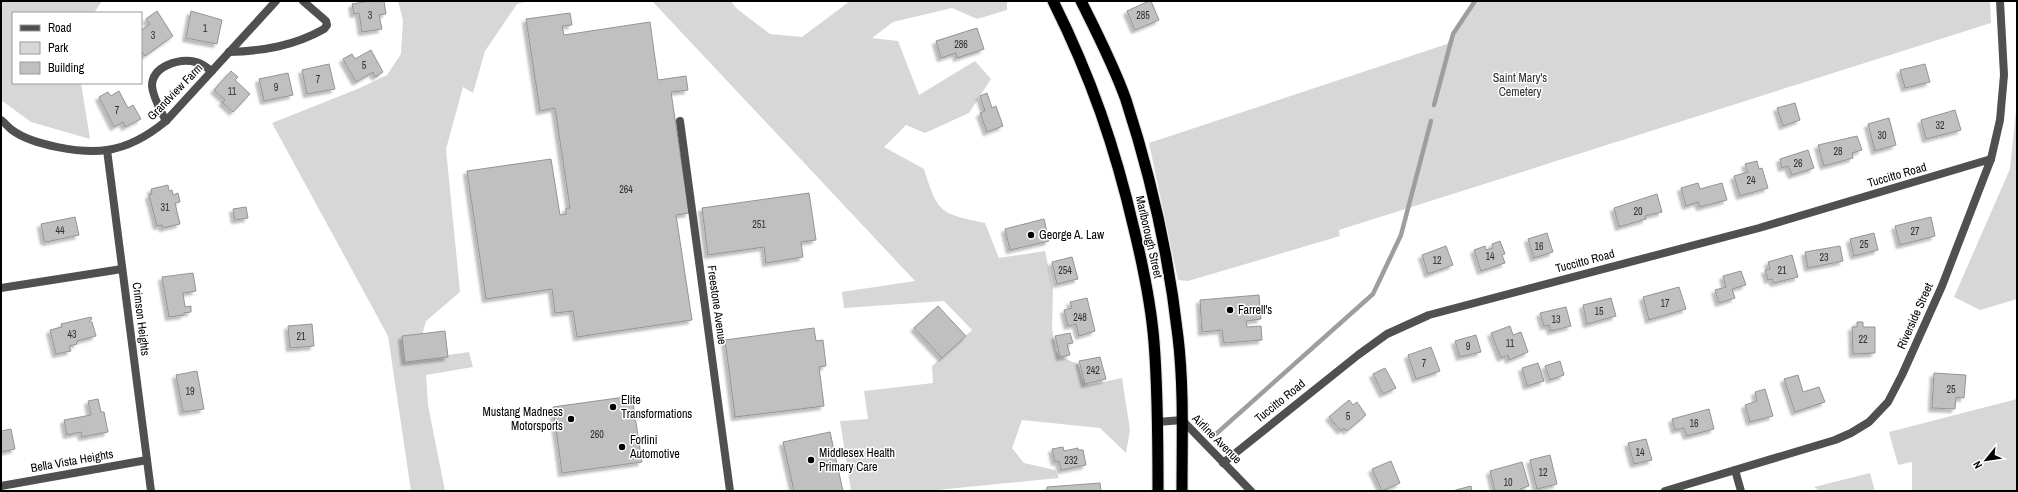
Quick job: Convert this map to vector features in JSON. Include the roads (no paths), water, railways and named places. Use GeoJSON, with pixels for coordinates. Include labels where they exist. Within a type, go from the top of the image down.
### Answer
{"type":"FeatureCollection","features":[{"type":"Feature","properties":{"kind":"highway","name":"Marlborough Street"},"geometry":{"type":"LineString","coordinates":[[1053,1],[1090,79],[1114,148],[1145,274],[1154,341],[1158,422],[1158,491]]}},
{"type":"Feature","properties":{"kind":"highway","name":"Marlborough Street"},"geometry":{"type":"LineString","coordinates":[[1081,1],[1113,68],[1125,100],[1152,194],[1169,268],[1179,338],[1182,420],[1182,491]]}},
{"type":"Feature","properties":{"kind":"street","name":"Grandview Farm"},"geometry":{"type":"LineString","coordinates":[[1,120],[13,130],[34,140],[62,147],[94,151],[107,150],[132,142],[151,133],[166,121],[276,1]]}},
{"type":"Feature","properties":{"kind":"street"},"geometry":{"type":"LineString","coordinates":[[229,52],[261,51],[289,44],[324,29],[327,25],[326,21],[303,1]]}},
{"type":"Feature","properties":{"kind":"street","name":"Riverside Street"},"geometry":{"type":"LineString","coordinates":[[1665,491],[1835,440],[1851,433],[1878,414],[1888,402],[1902,375],[1942,286],[1991,159],[2000,120],[2004,75],[2000,1]]}},
{"type":"Feature","properties":{"kind":"street"},"geometry":{"type":"LineString","coordinates":[[166,121],[152,88],[154,77],[159,70],[171,64],[187,61],[198,62],[212,71]]}},
{"type":"Feature","properties":{"kind":"street","name":"Freestone Avenue"},"geometry":{"type":"LineString","coordinates":[[680,122],[730,491]]}},
{"type":"Feature","properties":{"kind":"street","name":"Crimson Heights"},"geometry":{"type":"LineString","coordinates":[[107,150],[151,491]]}},
{"type":"Feature","properties":{"kind":"street","name":"Tuccitto Road"},"geometry":{"type":"LineString","coordinates":[[1223,463],[1358,355],[1387,334],[1429,315],[1759,228],[1991,159]]}},
{"type":"Feature","properties":{"kind":"street"},"geometry":{"type":"LineString","coordinates":[[1,288],[122,269]]}},
{"type":"Feature","properties":{"kind":"street","name":"Airline Avenue"},"geometry":{"type":"LineString","coordinates":[[1158,422],[1182,420],[1251,491]]}},
{"type":"Feature","properties":{"kind":"street","name":"Bella Vista Heights"},"geometry":{"type":"LineString","coordinates":[[1,486],[147,460]]}},
{"type":"Feature","properties":{"kind":"street"},"geometry":{"type":"LineString","coordinates":[[1735,470],[1741,491]]}},
{"type":"Feature","properties":{"kind":"waterway"},"geometry":{"type":"LineString","coordinates":[[1434,105],[1453,34],[1475,1]]}},
{"type":"Feature","properties":{"kind":"waterway"},"geometry":{"type":"LineString","coordinates":[[1216,434],[1373,294],[1401,235],[1431,121]]}},
{"type":"Feature","properties":{"kind":"place","name":"George A. Law"},"geometry":{"type":"Point","coordinates":[1031,235]}},
{"type":"Feature","properties":{"kind":"place","name":"Farrell's"},"geometry":{"type":"Point","coordinates":[1230,310]}},
{"type":"Feature","properties":{"kind":"place","name":"Elite Transformations"},"geometry":{"type":"Point","coordinates":[613,407]}},
{"type":"Feature","properties":{"kind":"place","name":"Mustang Madness Motorsports"},"geometry":{"type":"Point","coordinates":[571,419]}},
{"type":"Feature","properties":{"kind":"place","name":"Forlini Automotive"},"geometry":{"type":"Point","coordinates":[622,447]}},
{"type":"Feature","properties":{"kind":"place","name":"Middlesex Health Primary Care"},"geometry":{"type":"Point","coordinates":[811,460]}},
{"type":"Feature","properties":{"kind":"park label","name":"Saint Mary's Cemetery"},"geometry":{"type":"Point","coordinates":[1520,85]}}]}
